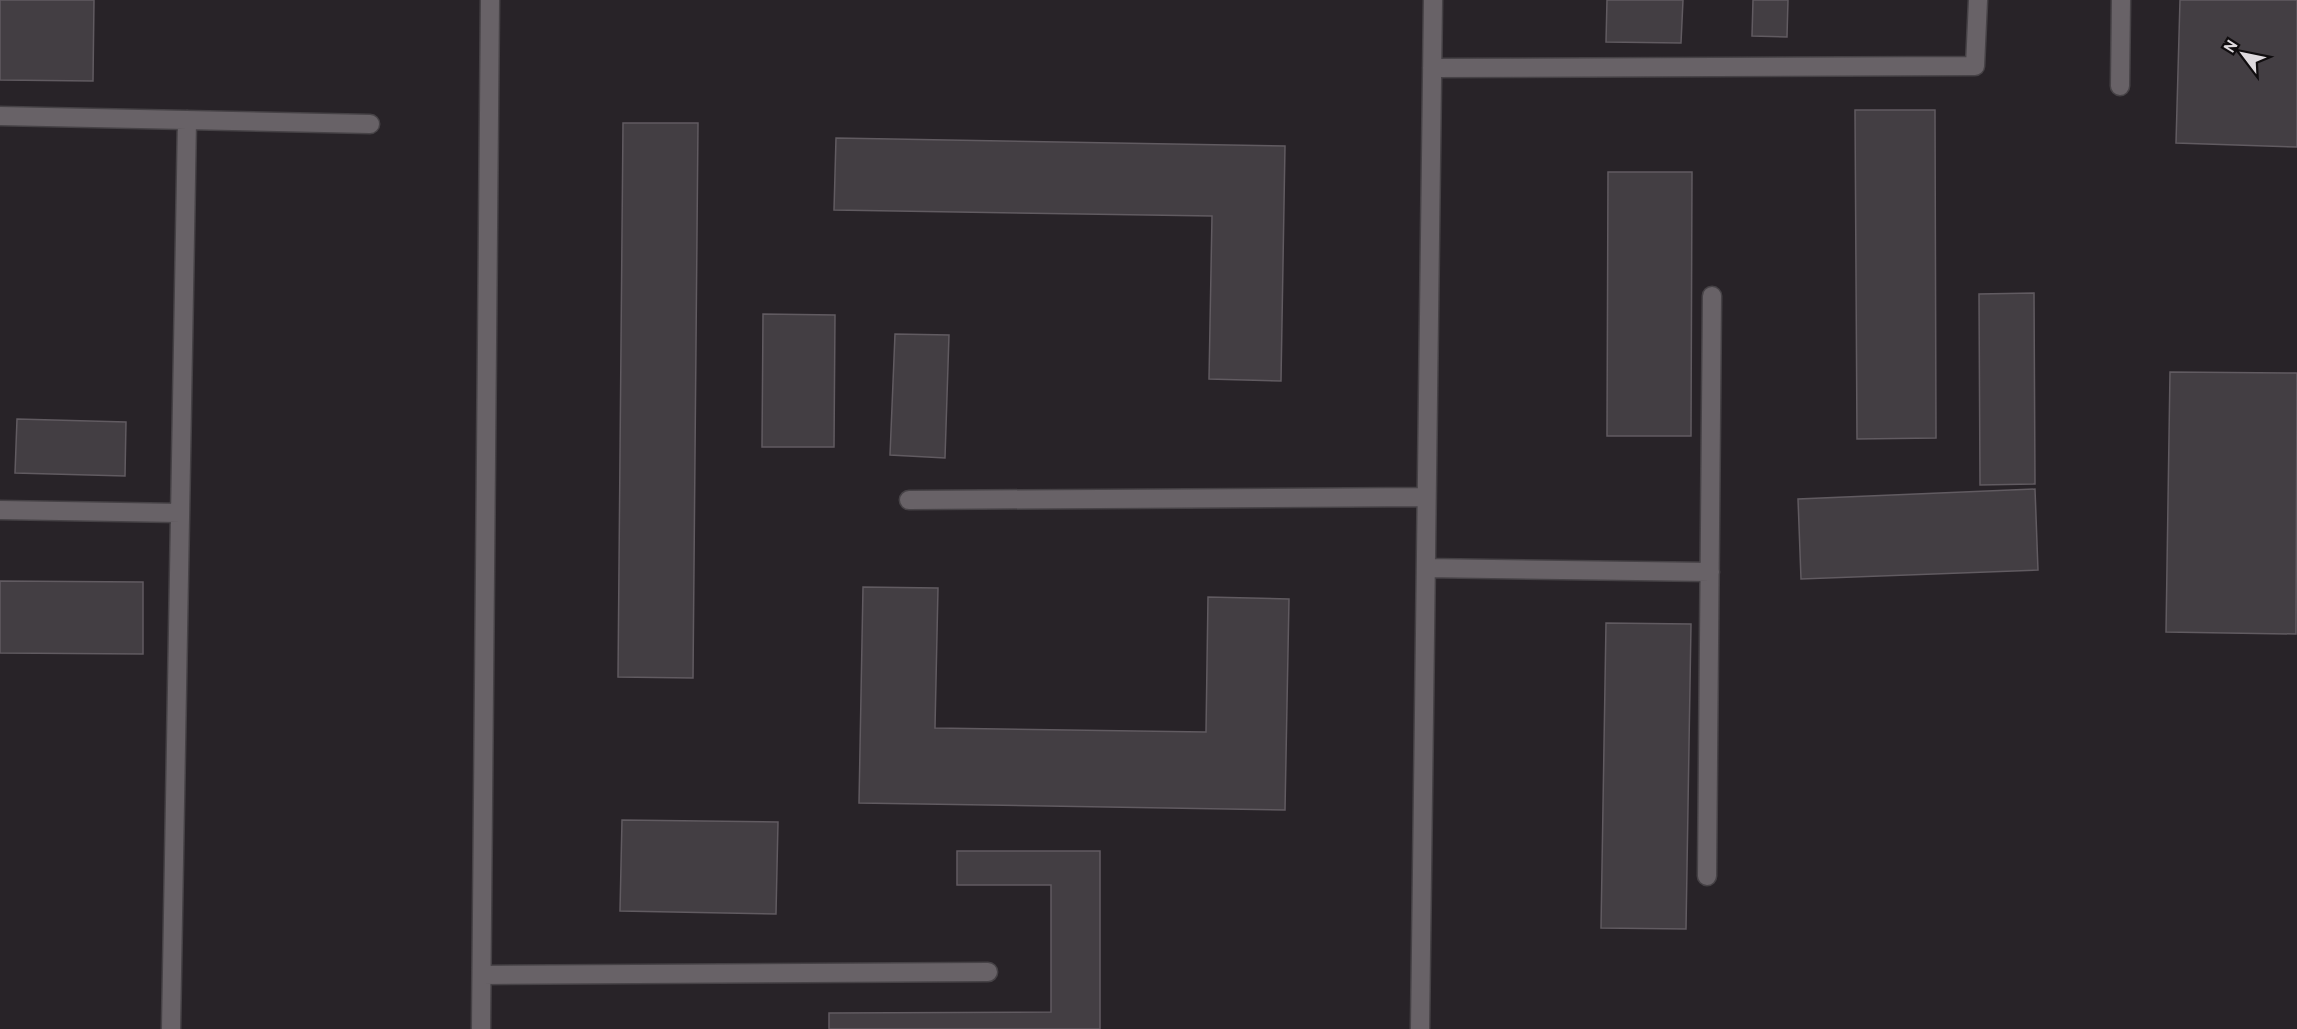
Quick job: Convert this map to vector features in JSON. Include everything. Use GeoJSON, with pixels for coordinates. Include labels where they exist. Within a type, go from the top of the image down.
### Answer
{"type":"FeatureCollection","features":[{"type":"Feature","properties":{"kind":"lane"},"geometry":{"type":"LineString","coordinates":[[481,1029],[490,0]]}},
{"type":"Feature","properties":{"kind":"lane"},"geometry":{"type":"LineString","coordinates":[[1420,1029],[1433,0]]}},
{"type":"Feature","properties":{"kind":"lane"},"geometry":{"type":"LineString","coordinates":[[1432,68],[1975,66],[1978,0]]}},
{"type":"Feature","properties":{"kind":"lane"},"geometry":{"type":"LineString","coordinates":[[2120,86],[2121,0]]}},
{"type":"Feature","properties":{"kind":"lane"},"geometry":{"type":"LineString","coordinates":[[0,116],[370,124]]}},
{"type":"Feature","properties":{"kind":"lane"},"geometry":{"type":"LineString","coordinates":[[171,1029],[187,120]]}},
{"type":"Feature","properties":{"kind":"lane"},"geometry":{"type":"LineString","coordinates":[[1707,876],[1712,296]]}},
{"type":"Feature","properties":{"kind":"lane"},"geometry":{"type":"LineString","coordinates":[[909,500],[1426,497]]}},
{"type":"Feature","properties":{"kind":"lane"},"geometry":{"type":"LineString","coordinates":[[0,510],[180,513]]}},
{"type":"Feature","properties":{"kind":"lane"},"geometry":{"type":"LineString","coordinates":[[1426,568],[1710,572]]}},
{"type":"Feature","properties":{"kind":"lane"},"geometry":{"type":"LineString","coordinates":[[482,975],[988,972]]}},
{"type":"Feature","properties":{"kind":"building"},"geometry":{"type":"Polygon","coordinates":[[[0,0],[94,0],[93,81],[0,80],[0,0]]]}},
{"type":"Feature","properties":{"kind":"building"},"geometry":{"type":"Polygon","coordinates":[[[1607,0],[1683,0],[1681,43],[1606,42],[1607,0]]]}},
{"type":"Feature","properties":{"kind":"building"},"geometry":{"type":"Polygon","coordinates":[[[1753,0],[1788,0],[1787,37],[1752,36],[1753,0]]]}},
{"type":"Feature","properties":{"kind":"building"},"geometry":{"type":"Polygon","coordinates":[[[2180,0],[2297,0],[2297,147],[2176,143],[2180,0]]]}},
{"type":"Feature","properties":{"kind":"building"},"geometry":{"type":"Polygon","coordinates":[[[1855,110],[1935,110],[1936,438],[1857,439],[1855,110]]]}},
{"type":"Feature","properties":{"kind":"building"},"geometry":{"type":"Polygon","coordinates":[[[623,123],[698,123],[693,678],[618,677],[623,123]]]}},
{"type":"Feature","properties":{"kind":"building"},"geometry":{"type":"Polygon","coordinates":[[[836,138],[1285,146],[1281,381],[1209,379],[1212,216],[834,210],[836,138]]]}},
{"type":"Feature","properties":{"kind":"building"},"geometry":{"type":"Polygon","coordinates":[[[1608,172],[1692,172],[1691,436],[1607,436],[1608,172]]]}},
{"type":"Feature","properties":{"kind":"building"},"geometry":{"type":"Polygon","coordinates":[[[2034,293],[2035,484],[1980,485],[1979,294],[2034,293]]]}},
{"type":"Feature","properties":{"kind":"building"},"geometry":{"type":"Polygon","coordinates":[[[763,314],[835,315],[834,447],[762,447],[763,314]]]}},
{"type":"Feature","properties":{"kind":"building"},"geometry":{"type":"Polygon","coordinates":[[[895,334],[949,335],[945,458],[890,455],[895,334]]]}},
{"type":"Feature","properties":{"kind":"building"},"geometry":{"type":"Polygon","coordinates":[[[2170,372],[2297,373],[2296,634],[2166,632],[2170,372]]]}},
{"type":"Feature","properties":{"kind":"building"},"geometry":{"type":"Polygon","coordinates":[[[17,419],[126,422],[125,476],[15,473],[17,419]]]}},
{"type":"Feature","properties":{"kind":"building"},"geometry":{"type":"Polygon","coordinates":[[[2035,489],[2038,570],[1801,579],[1798,499],[2035,489]]]}},
{"type":"Feature","properties":{"kind":"building"},"geometry":{"type":"Polygon","coordinates":[[[0,581],[143,582],[143,654],[0,653],[0,581]]]}},
{"type":"Feature","properties":{"kind":"building"},"geometry":{"type":"Polygon","coordinates":[[[863,587],[938,588],[935,728],[1206,732],[1208,597],[1289,599],[1285,810],[859,803],[863,587]]]}},
{"type":"Feature","properties":{"kind":"building"},"geometry":{"type":"Polygon","coordinates":[[[1606,623],[1691,624],[1686,929],[1601,928],[1606,623]]]}},
{"type":"Feature","properties":{"kind":"building"},"geometry":{"type":"Polygon","coordinates":[[[622,820],[778,822],[776,914],[620,911],[622,820]]]}},
{"type":"Feature","properties":{"kind":"building"},"geometry":{"type":"Polygon","coordinates":[[[957,851],[1100,851],[1100,1029],[829,1029],[829,1013],[1051,1012],[1051,885],[957,885],[957,851]]]}}]}
